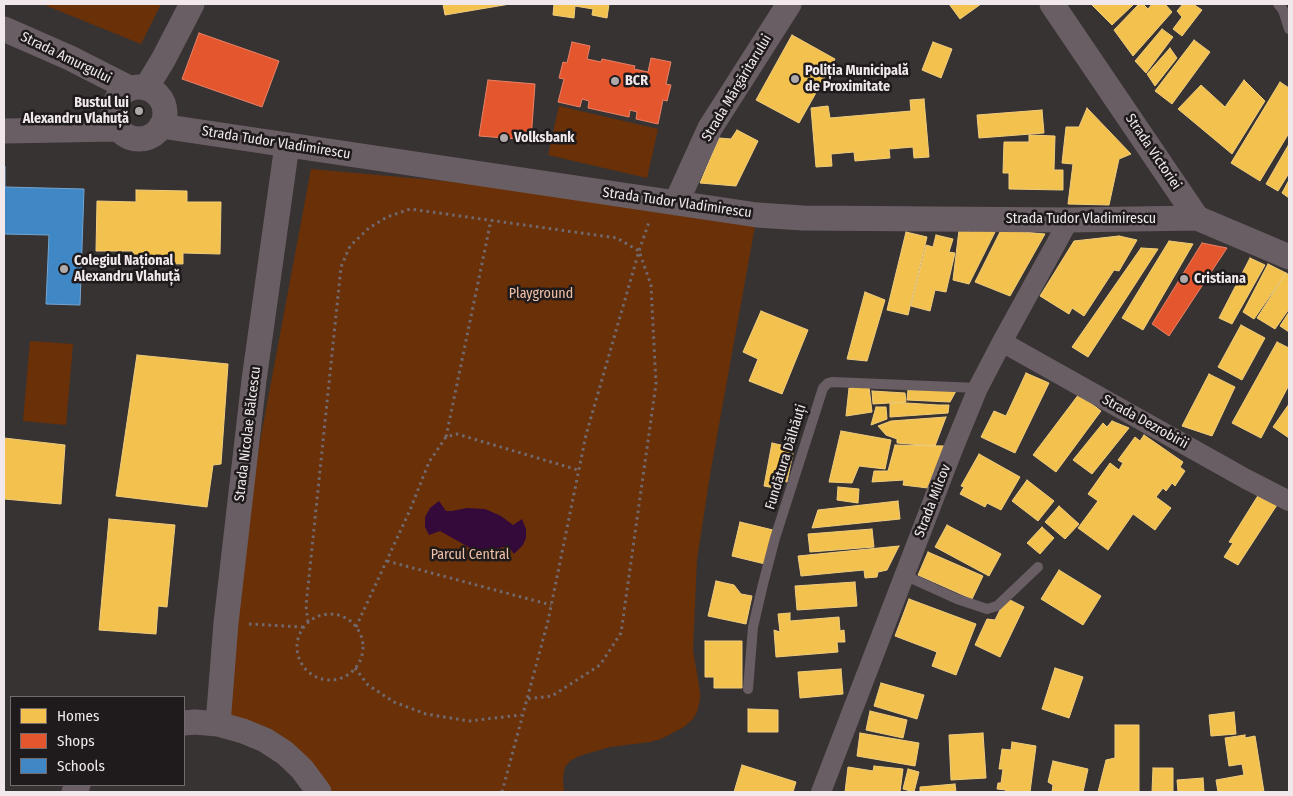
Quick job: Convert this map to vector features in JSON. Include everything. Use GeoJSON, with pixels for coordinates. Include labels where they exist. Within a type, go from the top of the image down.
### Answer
{"type":"FeatureCollection","features":[{"type":"Feature","properties":{"kind":"street"},"geometry":{"type":"LineString","coordinates":[[137,88],[156,93],[163,105],[164,115],[161,126],[150,136],[138,139],[127,136],[118,129],[113,118],[114,106],[119,95],[137,88],[163,60],[192,4]]}},
{"type":"Feature","properties":{"kind":"street","name":"Strada Mărgăritarului"},"geometry":{"type":"LineString","coordinates":[[666,202],[710,128],[789,4]]}},
{"type":"Feature","properties":{"kind":"street","name":"Strada Victoriei"},"geometry":{"type":"LineString","coordinates":[[1052,4],[1197,218]]}},
{"type":"Feature","properties":{"kind":"street","name":"Strada Amurgului"},"geometry":{"type":"LineString","coordinates":[[4,28],[137,88]]}},
{"type":"Feature","properties":{"kind":"street","name":"Strada Tudor Vladimirescu"},"geometry":{"type":"LineString","coordinates":[[161,126],[757,215],[803,218],[1069,220],[1197,218]]}},
{"type":"Feature","properties":{"kind":"street"},"geometry":{"type":"LineString","coordinates":[[4,131],[118,129]]}},
{"type":"Feature","properties":{"kind":"street","name":"Strada Nicolae Bălcescu"},"geometry":{"type":"LineString","coordinates":[[218,724],[226,623],[254,380],[287,145]]}},
{"type":"Feature","properties":{"kind":"street"},"geometry":{"type":"LineString","coordinates":[[1197,218],[1289,257]]}},
{"type":"Feature","properties":{"kind":"street","name":"Strada Milcov"},"geometry":{"type":"LineString","coordinates":[[821,792],[978,388],[1069,220]]}},
{"type":"Feature","properties":{"kind":"street","name":"Strada Dezrobirii"},"geometry":{"type":"LineString","coordinates":[[1002,342],[1289,501]]}},
{"type":"Feature","properties":{"kind":"street"},"geometry":{"type":"LineString","coordinates":[[185,723],[218,724],[243,730],[265,740],[285,753],[302,769],[319,792]]}},
{"type":"Feature","properties":{"kind":"lane"},"geometry":{"type":"LineString","coordinates":[[1278,4],[1283,10],[1289,29]]}},
{"type":"Feature","properties":{"kind":"lane","name":"Fundătura Dălhăuți"},"geometry":{"type":"LineString","coordinates":[[748,689],[753,627],[763,584],[775,538],[823,388],[828,383],[834,382],[978,388]]}},
{"type":"Feature","properties":{"kind":"lane"},"geometry":{"type":"LineString","coordinates":[[904,575],[958,600],[987,609],[997,606],[1038,567]]}},
{"type":"Feature","properties":{"kind":"path"},"geometry":{"type":"LineString","coordinates":[[502,792],[551,605],[586,435],[638,251],[666,202]]}},
{"type":"Feature","properties":{"kind":"path"},"geometry":{"type":"LineString","coordinates":[[308,622],[306,606],[341,267],[350,246],[369,228],[387,217],[410,209],[616,238],[638,251],[651,285],[656,384],[621,633],[600,665],[552,696],[527,699]]}},
{"type":"Feature","properties":{"kind":"path"},"geometry":{"type":"LineString","coordinates":[[356,627],[387,561],[429,462],[446,437],[491,220]]}},
{"type":"Feature","properties":{"kind":"path"},"geometry":{"type":"LineString","coordinates":[[446,437],[457,434],[578,470]]}},
{"type":"Feature","properties":{"kind":"path"},"geometry":{"type":"LineString","coordinates":[[387,561],[551,605]]}},
{"type":"Feature","properties":{"kind":"path"},"geometry":{"type":"LineString","coordinates":[[339,615],[356,627],[361,637],[361,658],[355,668],[347,675],[336,679],[325,679],[314,676],[305,670],[299,660],[297,649],[298,638],[303,627],[308,622],[317,616],[339,615]]}},
{"type":"Feature","properties":{"kind":"path"},"geometry":{"type":"LineString","coordinates":[[226,623],[303,627]]}},
{"type":"Feature","properties":{"kind":"path"},"geometry":{"type":"LineString","coordinates":[[355,668],[368,685],[394,702],[426,714],[469,721],[522,715]]}},
{"type":"Feature","properties":{"kind":"green space"},"geometry":{"type":"Polygon","coordinates":[[[42,4],[161,4],[141,44],[42,4]]]}},
{"type":"Feature","properties":{"kind":"green space"},"geometry":{"type":"Polygon","coordinates":[[[559,106],[658,129],[647,178],[548,155],[559,106]]]}},
{"type":"Feature","properties":{"kind":"green space","name":"Parcul Central"},"geometry":{"type":"Polygon","coordinates":[[[311,169],[656,200],[757,215],[711,469],[697,559],[693,650],[700,692],[697,712],[693,719],[684,727],[661,739],[610,747],[579,756],[570,761],[565,767],[563,778],[564,792],[319,792],[317,788],[218,724],[226,623],[311,169]]]}},
{"type":"Feature","properties":{"kind":"green space"},"geometry":{"type":"Polygon","coordinates":[[[30,341],[73,344],[66,425],[23,421],[30,341]]]}},
{"type":"Feature","properties":{"kind":"shaded area"},"geometry":{"type":"Polygon","coordinates":[[[439,501],[446,511],[467,508],[485,509],[501,516],[513,525],[522,519],[526,529],[526,538],[523,545],[514,554],[508,546],[491,550],[472,549],[440,531],[429,535],[425,527],[425,517],[430,508],[439,501]]]}},
{"type":"Feature","properties":{"kind":"building: Homes"},"geometry":{"type":"Polygon","coordinates":[[[443,4],[510,4],[445,15],[443,4]]]}},
{"type":"Feature","properties":{"kind":"building: Homes"},"geometry":{"type":"Polygon","coordinates":[[[554,4],[609,4],[607,18],[592,15],[593,9],[575,6],[574,18],[553,15],[554,4]]]}},
{"type":"Feature","properties":{"kind":"building: Homes"},"geometry":{"type":"Polygon","coordinates":[[[949,4],[981,4],[960,19],[949,4]]]}},
{"type":"Feature","properties":{"kind":"building: Homes"},"geometry":{"type":"Polygon","coordinates":[[[1091,4],[1134,4],[1112,25],[1091,4]]]}},
{"type":"Feature","properties":{"kind":"building: Homes"},"geometry":{"type":"Polygon","coordinates":[[[1139,4],[1143,4],[1148,9],[1152,4],[1165,4],[1172,12],[1133,56],[1114,30],[1139,4]]]}},
{"type":"Feature","properties":{"kind":"building: Homes"},"geometry":{"type":"Polygon","coordinates":[[[1183,4],[1193,4],[1202,10],[1182,36],[1173,29],[1182,17],[1177,11],[1183,4]]]}},
{"type":"Feature","properties":{"kind":"building: Homes"},"geometry":{"type":"Polygon","coordinates":[[[1162,29],[1173,37],[1146,73],[1135,61],[1162,29]]]}},
{"type":"Feature","properties":{"kind":"building: Homes","name":"Poliția Municipală de Proximitate"},"geometry":{"type":"Polygon","coordinates":[[[792,35],[835,59],[799,123],[756,100],[792,35]]]}},
{"type":"Feature","properties":{"kind":"building: Homes"},"geometry":{"type":"Polygon","coordinates":[[[1194,40],[1210,52],[1172,104],[1155,91],[1194,40]]]}},
{"type":"Feature","properties":{"kind":"building: Homes"},"geometry":{"type":"Polygon","coordinates":[[[933,42],[952,49],[941,78],[922,70],[933,42]]]}},
{"type":"Feature","properties":{"kind":"building: Homes"},"geometry":{"type":"Polygon","coordinates":[[[1170,48],[1177,58],[1155,86],[1147,74],[1170,48]]]}},
{"type":"Feature","properties":{"kind":"building: Homes"},"geometry":{"type":"Polygon","coordinates":[[[1244,80],[1265,101],[1232,154],[1178,109],[1201,85],[1225,107],[1244,80]]]}},
{"type":"Feature","properties":{"kind":"building: Homes"},"geometry":{"type":"Polygon","coordinates":[[[1280,82],[1289,88],[1289,108],[1287,112],[1289,113],[1289,133],[1260,181],[1231,163],[1280,82]]]}},
{"type":"Feature","properties":{"kind":"building: Homes"},"geometry":{"type":"Polygon","coordinates":[[[924,99],[929,157],[914,158],[913,147],[889,149],[890,158],[855,161],[854,152],[831,154],[832,166],[816,167],[811,108],[828,106],[830,118],[911,111],[910,100],[924,99]]]}},
{"type":"Feature","properties":{"kind":"building: Homes"},"geometry":{"type":"Polygon","coordinates":[[[1087,108],[1131,154],[1119,159],[1109,205],[1068,204],[1073,164],[1062,163],[1066,127],[1079,127],[1087,108]]]}},
{"type":"Feature","properties":{"kind":"building: Homes"},"geometry":{"type":"Polygon","coordinates":[[[1042,110],[1044,133],[979,138],[977,115],[1042,110]]]}},
{"type":"Feature","properties":{"kind":"building: Homes"},"geometry":{"type":"Polygon","coordinates":[[[737,130],[758,141],[736,186],[700,183],[719,138],[731,139],[737,130]]]}},
{"type":"Feature","properties":{"kind":"building: Homes"},"geometry":{"type":"Polygon","coordinates":[[[1029,135],[1055,136],[1054,170],[1063,170],[1063,190],[1009,189],[1009,173],[1003,173],[1004,142],[1029,142],[1029,135]]]}},
{"type":"Feature","properties":{"kind":"building: Homes"},"geometry":{"type":"Polygon","coordinates":[[[1289,144],[1289,173],[1278,191],[1266,184],[1289,144]]]}},
{"type":"Feature","properties":{"kind":"building: Homes"},"geometry":{"type":"Polygon","coordinates":[[[1289,180],[1289,198],[1282,193],[1289,180]]]}},
{"type":"Feature","properties":{"kind":"building: Homes"},"geometry":{"type":"Polygon","coordinates":[[[136,190],[187,191],[187,202],[221,202],[220,254],[183,253],[183,264],[133,263],[133,251],[96,251],[97,201],[136,202],[136,190]]]}},
{"type":"Feature","properties":{"kind":"building: Homes"},"geometry":{"type":"Polygon","coordinates":[[[975,227],[996,230],[969,284],[953,280],[959,230],[973,232],[975,227]]]}},
{"type":"Feature","properties":{"kind":"building: Homes"},"geometry":{"type":"Polygon","coordinates":[[[1001,230],[1045,234],[1010,296],[975,282],[1001,230]]]}},
{"type":"Feature","properties":{"kind":"building: Homes"},"geometry":{"type":"Polygon","coordinates":[[[906,232],[927,237],[908,315],[887,310],[906,232]]]}},
{"type":"Feature","properties":{"kind":"building: Homes"},"geometry":{"type":"Polygon","coordinates":[[[936,235],[953,239],[949,252],[955,253],[946,292],[935,290],[930,311],[911,306],[926,245],[933,247],[936,235]]]}},
{"type":"Feature","properties":{"kind":"building: Homes"},"geometry":{"type":"Polygon","coordinates":[[[1119,236],[1137,240],[1119,271],[1114,270],[1084,316],[1072,308],[1069,314],[1040,296],[1074,241],[1119,236]]]}},
{"type":"Feature","properties":{"kind":"building: Homes"},"geometry":{"type":"Polygon","coordinates":[[[1169,241],[1193,244],[1143,330],[1122,318],[1169,241]]]}},
{"type":"Feature","properties":{"kind":"building: Homes"},"geometry":{"type":"Polygon","coordinates":[[[1141,248],[1158,249],[1088,357],[1072,347],[1141,248]]]}},
{"type":"Feature","properties":{"kind":"building: Homes"},"geometry":{"type":"Polygon","coordinates":[[[1250,258],[1265,265],[1232,324],[1219,318],[1250,258]]]}},
{"type":"Feature","properties":{"kind":"building: Homes"},"geometry":{"type":"Polygon","coordinates":[[[1268,264],[1286,273],[1254,319],[1243,312],[1268,264]]]}},
{"type":"Feature","properties":{"kind":"building: Homes"},"geometry":{"type":"Polygon","coordinates":[[[1286,273],[1289,275],[1289,309],[1275,329],[1257,318],[1286,273]]]}},
{"type":"Feature","properties":{"kind":"building: Homes"},"geometry":{"type":"Polygon","coordinates":[[[865,292],[885,300],[867,361],[847,359],[865,292]]]}},
{"type":"Feature","properties":{"kind":"building: Homes"},"geometry":{"type":"Polygon","coordinates":[[[761,311],[808,330],[782,394],[749,381],[758,359],[743,352],[761,311]]]}},
{"type":"Feature","properties":{"kind":"building: Homes"},"geometry":{"type":"Polygon","coordinates":[[[1289,312],[1289,332],[1280,326],[1289,312]]]}},
{"type":"Feature","properties":{"kind":"building: Homes"},"geometry":{"type":"Polygon","coordinates":[[[1241,325],[1265,338],[1242,380],[1218,367],[1241,325]]]}},
{"type":"Feature","properties":{"kind":"building: Homes"},"geometry":{"type":"Polygon","coordinates":[[[1277,342],[1289,348],[1289,385],[1261,438],[1232,423],[1277,342]]]}},
{"type":"Feature","properties":{"kind":"building: Homes"},"geometry":{"type":"Polygon","coordinates":[[[137,355],[228,364],[221,464],[213,465],[207,507],[116,496],[137,355]]]}},
{"type":"Feature","properties":{"kind":"building: Homes"},"geometry":{"type":"Polygon","coordinates":[[[1026,373],[1049,383],[1015,453],[981,437],[994,411],[1006,416],[1026,373]]]}},
{"type":"Feature","properties":{"kind":"building: Homes"},"geometry":{"type":"Polygon","coordinates":[[[1209,374],[1235,387],[1212,436],[1182,426],[1209,374]]]}},
{"type":"Feature","properties":{"kind":"building: Homes"},"geometry":{"type":"Polygon","coordinates":[[[869,387],[872,412],[846,416],[849,388],[869,387]]]}},
{"type":"Feature","properties":{"kind":"building: Homes"},"geometry":{"type":"Polygon","coordinates":[[[908,390],[956,391],[950,402],[907,400],[908,390]]]}},
{"type":"Feature","properties":{"kind":"building: Homes"},"geometry":{"type":"Polygon","coordinates":[[[872,391],[905,393],[906,402],[873,404],[872,391]]]}},
{"type":"Feature","properties":{"kind":"building: Homes"},"geometry":{"type":"Polygon","coordinates":[[[1079,394],[1101,411],[1056,472],[1033,455],[1079,394]]]}},
{"type":"Feature","properties":{"kind":"building: Homes"},"geometry":{"type":"Polygon","coordinates":[[[890,402],[949,405],[948,413],[890,417],[890,402]]]}},
{"type":"Feature","properties":{"kind":"building: Homes"},"geometry":{"type":"Polygon","coordinates":[[[1289,404],[1289,438],[1273,427],[1289,404]]]}},
{"type":"Feature","properties":{"kind":"building: Homes"},"geometry":{"type":"Polygon","coordinates":[[[876,407],[886,407],[887,419],[871,425],[876,407]]]}},
{"type":"Feature","properties":{"kind":"building: Homes"},"geometry":{"type":"Polygon","coordinates":[[[946,417],[935,446],[897,443],[897,439],[886,435],[878,426],[891,421],[946,417]]]}},
{"type":"Feature","properties":{"kind":"building: Homes"},"geometry":{"type":"Polygon","coordinates":[[[1112,421],[1129,428],[1092,474],[1073,460],[1103,423],[1107,427],[1112,421]]]}},
{"type":"Feature","properties":{"kind":"building: Homes"},"geometry":{"type":"Polygon","coordinates":[[[841,431],[891,440],[885,469],[859,466],[852,483],[829,482],[841,431]]]}},
{"type":"Feature","properties":{"kind":"building: Homes"},"geometry":{"type":"Polygon","coordinates":[[[1144,435],[1183,462],[1180,467],[1185,471],[1175,486],[1172,483],[1166,491],[1163,488],[1156,497],[1171,508],[1155,530],[1133,514],[1108,550],[1078,528],[1098,501],[1088,494],[1110,463],[1119,470],[1123,463],[1118,460],[1135,437],[1140,441],[1144,435]]]}},
{"type":"Feature","properties":{"kind":"building: Homes"},"geometry":{"type":"Polygon","coordinates":[[[4,438],[65,445],[61,504],[4,499],[4,438]]]}},
{"type":"Feature","properties":{"kind":"building: Homes"},"geometry":{"type":"Polygon","coordinates":[[[772,443],[794,448],[787,482],[782,481],[781,489],[764,486],[772,443]]]}},
{"type":"Feature","properties":{"kind":"building: Homes"},"geometry":{"type":"Polygon","coordinates":[[[895,445],[944,446],[928,488],[903,485],[904,480],[872,482],[874,471],[888,471],[895,445]]]}},
{"type":"Feature","properties":{"kind":"building: Homes"},"geometry":{"type":"Polygon","coordinates":[[[979,454],[1020,477],[1001,510],[987,503],[985,507],[960,494],[964,487],[961,486],[979,454]]]}},
{"type":"Feature","properties":{"kind":"building: Homes"},"geometry":{"type":"Polygon","coordinates":[[[1027,480],[1054,501],[1038,521],[1012,501],[1027,480]]]}},
{"type":"Feature","properties":{"kind":"building: Homes"},"geometry":{"type":"Polygon","coordinates":[[[838,487],[859,489],[858,503],[837,500],[838,487]]]}},
{"type":"Feature","properties":{"kind":"building: Homes"},"geometry":{"type":"Polygon","coordinates":[[[1259,494],[1277,505],[1238,565],[1224,557],[1233,543],[1229,542],[1259,494]]]}},
{"type":"Feature","properties":{"kind":"building: Homes"},"geometry":{"type":"Polygon","coordinates":[[[898,501],[900,519],[812,528],[818,510],[898,501]]]}},
{"type":"Feature","properties":{"kind":"building: Homes"},"geometry":{"type":"Polygon","coordinates":[[[1059,506],[1079,524],[1065,539],[1045,522],[1059,506]]]}},
{"type":"Feature","properties":{"kind":"building: Homes"},"geometry":{"type":"Polygon","coordinates":[[[109,519],[175,525],[167,607],[158,606],[156,634],[99,630],[109,519]]]}},
{"type":"Feature","properties":{"kind":"building: Homes"},"geometry":{"type":"Polygon","coordinates":[[[740,522],[773,530],[765,564],[732,556],[740,522]]]}},
{"type":"Feature","properties":{"kind":"building: Homes"},"geometry":{"type":"Polygon","coordinates":[[[947,525],[1001,554],[989,576],[935,547],[947,525]]]}},
{"type":"Feature","properties":{"kind":"building: Homes"},"geometry":{"type":"Polygon","coordinates":[[[1042,527],[1054,538],[1040,554],[1027,543],[1042,527]]]}},
{"type":"Feature","properties":{"kind":"building: Homes"},"geometry":{"type":"Polygon","coordinates":[[[872,529],[874,547],[810,552],[808,534],[872,529]]]}},
{"type":"Feature","properties":{"kind":"building: Homes"},"geometry":{"type":"Polygon","coordinates":[[[899,546],[887,570],[878,572],[877,577],[865,578],[864,570],[801,576],[798,556],[899,546]]]}},
{"type":"Feature","properties":{"kind":"building: Homes"},"geometry":{"type":"Polygon","coordinates":[[[928,552],[983,576],[972,599],[918,575],[928,552]]]}},
{"type":"Feature","properties":{"kind":"building: Homes"},"geometry":{"type":"Polygon","coordinates":[[[1059,570],[1101,596],[1083,625],[1041,599],[1059,570]]]}},
{"type":"Feature","properties":{"kind":"building: Homes"},"geometry":{"type":"Polygon","coordinates":[[[716,581],[734,585],[741,594],[752,596],[746,624],[708,616],[716,581]]]}},
{"type":"Feature","properties":{"kind":"building: Homes"},"geometry":{"type":"Polygon","coordinates":[[[855,582],[857,606],[797,610],[795,586],[855,582]]]}},
{"type":"Feature","properties":{"kind":"building: Homes"},"geometry":{"type":"Polygon","coordinates":[[[1006,598],[1024,607],[1000,657],[975,645],[987,619],[995,620],[1006,598]]]}},
{"type":"Feature","properties":{"kind":"building: Homes"},"geometry":{"type":"Polygon","coordinates":[[[909,599],[976,624],[956,675],[932,666],[937,652],[895,636],[909,599]]]}},
{"type":"Feature","properties":{"kind":"building: Homes"},"geometry":{"type":"Polygon","coordinates":[[[790,613],[790,621],[839,617],[840,631],[844,630],[845,642],[837,642],[838,652],[776,657],[774,630],[780,632],[778,614],[790,613]]]}},
{"type":"Feature","properties":{"kind":"building: Homes"},"geometry":{"type":"Polygon","coordinates":[[[705,641],[742,641],[742,688],[714,688],[714,677],[705,677],[705,641]]]}},
{"type":"Feature","properties":{"kind":"building: Homes"},"geometry":{"type":"Polygon","coordinates":[[[1055,668],[1083,677],[1069,718],[1042,709],[1055,668]]]}},
{"type":"Feature","properties":{"kind":"building: Homes"},"geometry":{"type":"Polygon","coordinates":[[[841,669],[843,694],[800,698],[798,672],[841,669]]]}},
{"type":"Feature","properties":{"kind":"building: Homes"},"geometry":{"type":"Polygon","coordinates":[[[881,683],[924,695],[917,719],[874,706],[881,683]]]}},
{"type":"Feature","properties":{"kind":"building: Homes"},"geometry":{"type":"Polygon","coordinates":[[[748,709],[778,710],[778,732],[748,732],[748,709]]]}},
{"type":"Feature","properties":{"kind":"building: Homes"},"geometry":{"type":"Polygon","coordinates":[[[870,711],[907,720],[903,738],[866,730],[870,711]]]}},
{"type":"Feature","properties":{"kind":"building: Homes"},"geometry":{"type":"Polygon","coordinates":[[[1234,712],[1236,734],[1211,736],[1209,715],[1234,712]]]}},
{"type":"Feature","properties":{"kind":"building: Homes"},"geometry":{"type":"Polygon","coordinates":[[[1115,725],[1139,725],[1139,792],[1098,792],[1106,760],[1115,758],[1115,725]]]}},
{"type":"Feature","properties":{"kind":"building: Homes"},"geometry":{"type":"Polygon","coordinates":[[[860,733],[919,743],[915,766],[857,756],[860,733]]]}},
{"type":"Feature","properties":{"kind":"building: Homes"},"geometry":{"type":"Polygon","coordinates":[[[983,733],[986,778],[951,780],[949,735],[983,733]]]}},
{"type":"Feature","properties":{"kind":"building: Homes"},"geometry":{"type":"Polygon","coordinates":[[[1245,735],[1245,738],[1255,736],[1264,792],[1218,792],[1216,780],[1244,775],[1242,764],[1229,766],[1225,738],[1245,735]]]}},
{"type":"Feature","properties":{"kind":"building: Homes"},"geometry":{"type":"Polygon","coordinates":[[[1012,742],[1036,746],[1030,792],[1005,792],[1006,790],[997,789],[998,783],[1001,783],[1003,769],[999,769],[1002,749],[1011,750],[1012,742]]]}},
{"type":"Feature","properties":{"kind":"building: Homes"},"geometry":{"type":"Polygon","coordinates":[[[1053,761],[1088,769],[1083,792],[1052,792],[1053,785],[1048,782],[1053,761]]]}},
{"type":"Feature","properties":{"kind":"building: Homes"},"geometry":{"type":"Polygon","coordinates":[[[742,765],[796,782],[793,792],[734,792],[742,765]]]}},
{"type":"Feature","properties":{"kind":"building: Homes"},"geometry":{"type":"Polygon","coordinates":[[[874,766],[903,769],[900,792],[845,792],[848,767],[873,771],[874,766]]]}},
{"type":"Feature","properties":{"kind":"building: Homes"},"geometry":{"type":"Polygon","coordinates":[[[1153,768],[1173,768],[1173,792],[1152,792],[1153,768]]]}},
{"type":"Feature","properties":{"kind":"building: Homes"},"geometry":{"type":"Polygon","coordinates":[[[908,769],[919,772],[914,792],[903,789],[908,769]]]}},
{"type":"Feature","properties":{"kind":"building: Homes"},"geometry":{"type":"Polygon","coordinates":[[[1203,778],[1204,792],[1178,792],[1177,780],[1203,778]]]}},
{"type":"Feature","properties":{"kind":"building: Homes"},"geometry":{"type":"Polygon","coordinates":[[[955,784],[956,792],[920,792],[920,787],[955,784]]]}},
{"type":"Feature","properties":{"kind":"building: Shops"},"geometry":{"type":"Polygon","coordinates":[[[199,33],[279,61],[262,107],[182,79],[199,33]]]}},
{"type":"Feature","properties":{"kind":"building: Shops","name":"BCR"},"geometry":{"type":"Polygon","coordinates":[[[572,42],[590,46],[587,59],[601,62],[602,59],[635,66],[634,69],[648,72],[651,58],[671,62],[666,84],[671,85],[667,101],[663,100],[658,124],[636,119],[637,112],[630,110],[629,117],[588,108],[589,101],[582,99],[580,107],[558,102],[564,79],[559,78],[563,62],[567,63],[572,42]]]}},
{"type":"Feature","properties":{"kind":"building: Shops"},"geometry":{"type":"Polygon","coordinates":[[[488,80],[535,84],[531,140],[479,136],[488,80]]]}},
{"type":"Feature","properties":{"kind":"building: Shops"},"geometry":{"type":"Polygon","coordinates":[[[1202,243],[1227,248],[1169,336],[1152,324],[1202,243]]]}},
{"type":"Feature","properties":{"kind":"building: Schools","name":"Colegiul Național Alexandru Vlahuță"},"geometry":{"type":"Polygon","coordinates":[[[4,166],[5,187],[84,189],[80,305],[46,304],[49,235],[4,234],[4,166]]]}},
{"type":"Feature","properties":{"kind":"place","name":"Poliția Municipală de Proximitate"},"geometry":{"type":"Point","coordinates":[795,79]}},
{"type":"Feature","properties":{"kind":"place","name":"BCR"},"geometry":{"type":"Point","coordinates":[615,81]}},
{"type":"Feature","properties":{"kind":"place","name":"Bustul lui Alexandru Vlahuță"},"geometry":{"type":"Point","coordinates":[139,111]}},
{"type":"Feature","properties":{"kind":"place","name":"Volksbank"},"geometry":{"type":"Point","coordinates":[504,138]}},
{"type":"Feature","properties":{"kind":"place","name":"Colegiul Național Alexandru Vlahuță"},"geometry":{"type":"Point","coordinates":[64,269]}},
{"type":"Feature","properties":{"kind":"place","name":"Cristiana"},"geometry":{"type":"Point","coordinates":[1184,279]}},
{"type":"Feature","properties":{"kind":"park label","name":"Playground"},"geometry":{"type":"Point","coordinates":[541,294]}}]}
